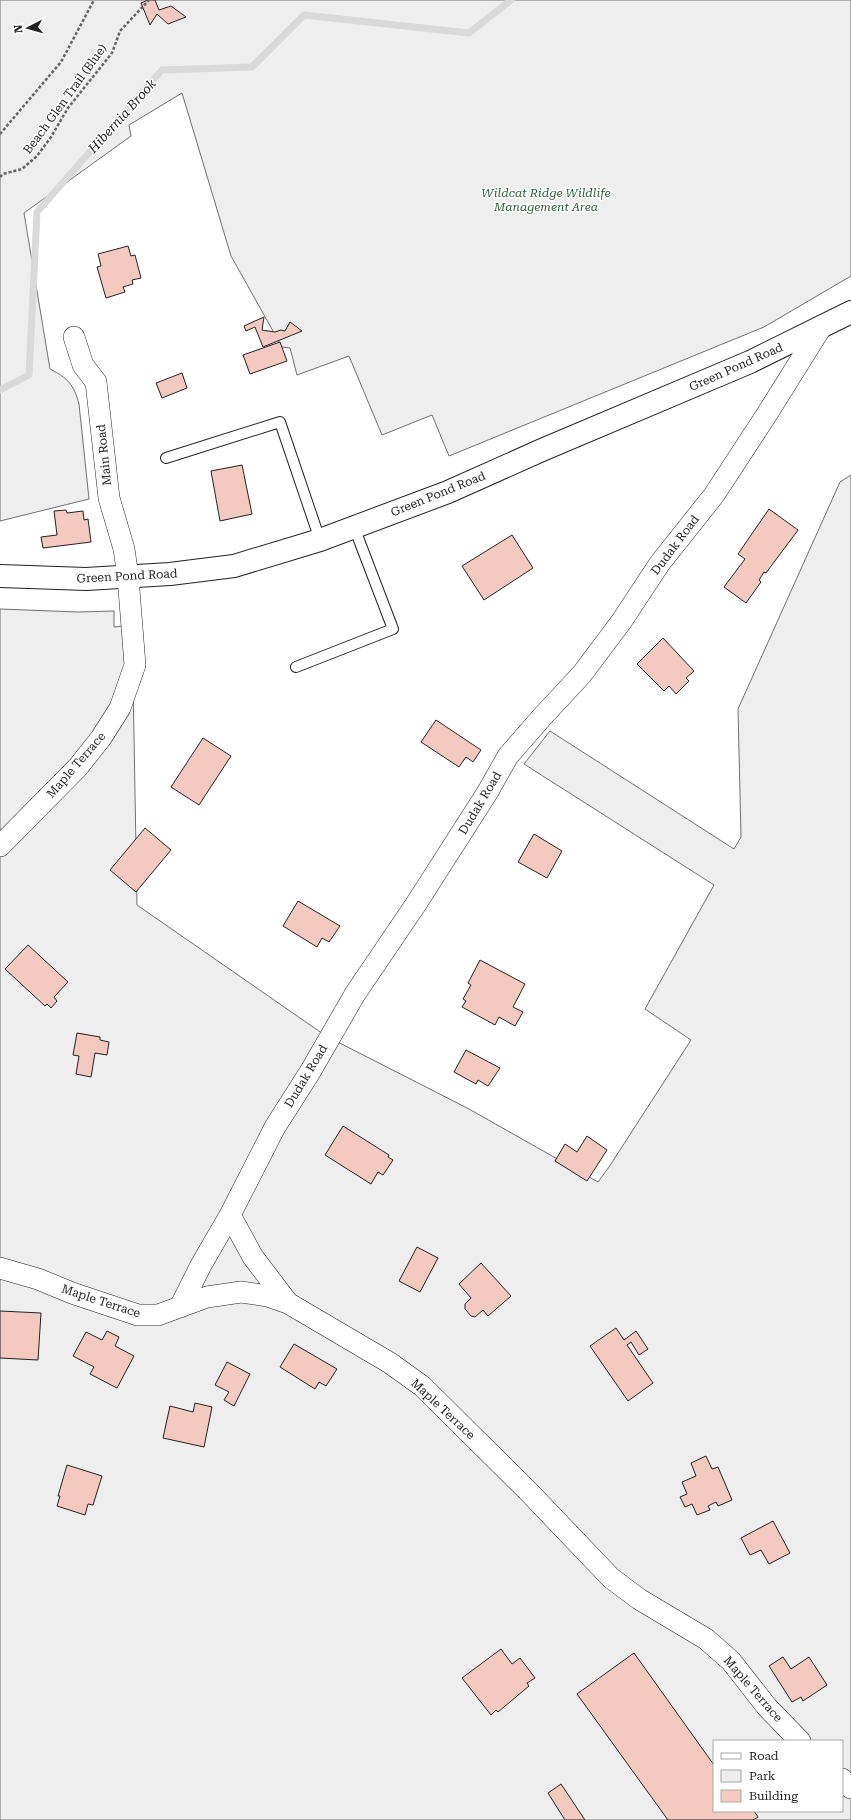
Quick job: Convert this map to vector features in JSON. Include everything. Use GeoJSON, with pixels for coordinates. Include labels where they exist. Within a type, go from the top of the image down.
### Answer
{"type":"FeatureCollection","features":[{"type":"Feature","properties":{"kind":"main road","name":"Green Pond Road"},"geometry":{"type":"LineString","coordinates":[[0,576],[86,579],[170,574],[234,566],[320,540],[448,492],[750,362],[851,312]]}},
{"type":"Feature","properties":{"kind":"street","name":"Dudak Road"},"geometry":{"type":"LineString","coordinates":[[180,1307],[201,1265],[230,1215],[275,1127],[310,1072],[355,994],[416,904],[487,793],[508,756],[582,674],[621,622],[660,563],[714,495],[822,326]]}},
{"type":"Feature","properties":{"kind":"street","name":"Main Road"},"geometry":{"type":"LineString","coordinates":[[74,337],[83,365],[96,382],[109,498],[124,549],[128,577]]}},
{"type":"Feature","properties":{"kind":"street","name":"Maple Terrace"},"geometry":{"type":"LineString","coordinates":[[0,846],[78,767],[101,738],[120,708],[135,665],[128,577]]}},
{"type":"Feature","properties":{"kind":"street"},"geometry":{"type":"LineString","coordinates":[[230,1215],[253,1257],[288,1303]]}},
{"type":"Feature","properties":{"kind":"street","name":"Maple Terrace"},"geometry":{"type":"LineString","coordinates":[[0,1268],[38,1279],[72,1293],[138,1315],[158,1315],[207,1298],[241,1292],[268,1296],[288,1303],[390,1363],[422,1386],[527,1490],[611,1578],[639,1599],[706,1639],[731,1660],[767,1707],[799,1740]]}},
{"type":"Feature","properties":{"kind":"street"},"geometry":{"type":"LineString","coordinates":[[843,1780],[851,1788]]}},
{"type":"Feature","properties":{"kind":"lane"},"geometry":{"type":"LineString","coordinates":[[166,458],[280,422],[320,540]]}},
{"type":"Feature","properties":{"kind":"lane"},"geometry":{"type":"LineString","coordinates":[[296,667],[393,628],[354,527]]}},
{"type":"Feature","properties":{"kind":"path"},"geometry":{"type":"LineString","coordinates":[[0,134],[61,62],[94,0]]}},
{"type":"Feature","properties":{"kind":"path","name":"Beach Glen Trail (Blue)"},"geometry":{"type":"LineString","coordinates":[[0,177],[3,174],[22,169],[36,156],[51,137],[68,108],[112,53],[120,31],[149,0]]}},
{"type":"Feature","properties":{"kind":"green space","name":"Wildcat Ridge Wildlife Management Area"},"geometry":{"type":"Polygon","coordinates":[[[0,0],[851,0],[851,276],[764,327],[449,456],[432,415],[382,435],[349,356],[297,375],[290,348],[282,347],[231,256],[182,93],[129,125],[131,136],[24,213],[50,369],[66,379],[75,392],[79,404],[89,499],[0,521],[0,0]]]}},
{"type":"Feature","properties":{"kind":"green space"},"geometry":{"type":"Polygon","coordinates":[[[851,475],[851,1820],[0,1820],[0,609],[78,612],[114,611],[114,627],[132,625],[137,905],[326,1036],[469,1109],[598,1182],[691,1040],[645,1009],[714,885],[524,764],[550,731],[734,849],[741,837],[738,709],[840,482],[851,475]]]}},
{"type":"Feature","properties":{"kind":"building"},"geometry":{"type":"Polygon","coordinates":[[[148,0],[155,0],[159,10],[171,6],[186,17],[168,24],[157,14],[150,25],[141,3],[148,0]]]}},
{"type":"Feature","properties":{"kind":"building"},"geometry":{"type":"Polygon","coordinates":[[[128,246],[131,256],[135,255],[141,278],[132,280],[133,284],[123,287],[125,292],[106,298],[97,267],[101,266],[98,254],[128,246]]]}},
{"type":"Feature","properties":{"kind":"building"},"geometry":{"type":"Polygon","coordinates":[[[264,317],[262,330],[275,332],[281,330],[285,331],[290,322],[302,331],[263,347],[255,327],[246,331],[244,326],[264,317]]]}},
{"type":"Feature","properties":{"kind":"building"},"geometry":{"type":"Polygon","coordinates":[[[280,342],[287,361],[250,374],[243,355],[280,342]]]}},
{"type":"Feature","properties":{"kind":"building"},"geometry":{"type":"Polygon","coordinates":[[[182,373],[187,388],[162,398],[156,383],[182,373]]]}},
{"type":"Feature","properties":{"kind":"building"},"geometry":{"type":"Polygon","coordinates":[[[242,465],[252,514],[220,521],[211,471],[242,465]]]}},
{"type":"Feature","properties":{"kind":"building"},"geometry":{"type":"Polygon","coordinates":[[[769,509],[798,530],[766,573],[764,572],[759,580],[761,582],[746,603],[724,587],[745,559],[738,554],[769,509]]]}},
{"type":"Feature","properties":{"kind":"building"},"geometry":{"type":"Polygon","coordinates":[[[66,510],[67,513],[83,511],[84,520],[88,519],[91,542],[43,548],[41,537],[57,535],[54,511],[66,510]]]}},
{"type":"Feature","properties":{"kind":"building"},"geometry":{"type":"Polygon","coordinates":[[[512,535],[533,568],[484,600],[462,566],[512,535]]]}},
{"type":"Feature","properties":{"kind":"building"},"geometry":{"type":"Polygon","coordinates":[[[663,638],[694,671],[686,678],[689,681],[676,694],[669,686],[664,691],[637,664],[663,638]]]}},
{"type":"Feature","properties":{"kind":"building"},"geometry":{"type":"Polygon","coordinates":[[[436,720],[481,750],[473,762],[466,757],[459,767],[421,742],[436,720]]]}},
{"type":"Feature","properties":{"kind":"building"},"geometry":{"type":"Polygon","coordinates":[[[203,738],[231,756],[199,805],[171,787],[203,738]]]}},
{"type":"Feature","properties":{"kind":"building"},"geometry":{"type":"Polygon","coordinates":[[[145,828],[171,850],[136,892],[110,870],[145,828]]]}},
{"type":"Feature","properties":{"kind":"building"},"geometry":{"type":"Polygon","coordinates":[[[534,834],[562,851],[547,878],[518,862],[534,834]]]}},
{"type":"Feature","properties":{"kind":"building"},"geometry":{"type":"Polygon","coordinates":[[[298,901],[340,926],[329,942],[322,938],[317,947],[283,926],[298,901]]]}},
{"type":"Feature","properties":{"kind":"building"},"geometry":{"type":"Polygon","coordinates":[[[28,945],[68,982],[54,997],[57,1001],[51,1008],[47,1004],[45,1006],[5,969],[28,945]]]}},
{"type":"Feature","properties":{"kind":"building"},"geometry":{"type":"Polygon","coordinates":[[[480,960],[525,984],[513,1007],[523,1012],[515,1026],[499,1017],[495,1025],[462,1007],[466,1001],[463,999],[471,985],[468,983],[480,960]]]}},
{"type":"Feature","properties":{"kind":"building"},"geometry":{"type":"Polygon","coordinates":[[[77,1033],[100,1037],[100,1040],[109,1042],[107,1055],[95,1053],[91,1077],[76,1074],[79,1056],[73,1055],[77,1033]]]}},
{"type":"Feature","properties":{"kind":"building"},"geometry":{"type":"Polygon","coordinates":[[[466,1050],[500,1068],[488,1086],[478,1080],[476,1084],[454,1072],[466,1050]]]}},
{"type":"Feature","properties":{"kind":"building"},"geometry":{"type":"Polygon","coordinates":[[[343,1126],[389,1155],[388,1157],[393,1160],[383,1175],[378,1172],[371,1184],[325,1155],[343,1126]]]}},
{"type":"Feature","properties":{"kind":"building"},"geometry":{"type":"Polygon","coordinates":[[[587,1136],[607,1150],[587,1181],[555,1161],[565,1144],[577,1152],[587,1136]]]}},
{"type":"Feature","properties":{"kind":"building"},"geometry":{"type":"Polygon","coordinates":[[[417,1247],[438,1258],[420,1292],[399,1281],[417,1247]]]}},
{"type":"Feature","properties":{"kind":"building"},"geometry":{"type":"Polygon","coordinates":[[[481,1263],[511,1296],[488,1316],[483,1310],[475,1317],[471,1316],[465,1309],[465,1304],[471,1298],[459,1284],[481,1263]]]}},
{"type":"Feature","properties":{"kind":"building"},"geometry":{"type":"Polygon","coordinates":[[[0,1311],[41,1313],[38,1360],[0,1358],[0,1311]]]}},
{"type":"Feature","properties":{"kind":"building"},"geometry":{"type":"Polygon","coordinates":[[[616,1328],[624,1340],[636,1331],[648,1349],[639,1355],[631,1342],[627,1345],[653,1383],[628,1401],[590,1346],[616,1328]]]}},
{"type":"Feature","properties":{"kind":"building"},"geometry":{"type":"Polygon","coordinates":[[[107,1331],[119,1337],[115,1346],[134,1356],[117,1388],[90,1374],[94,1367],[73,1356],[86,1332],[102,1340],[107,1331]]]}},
{"type":"Feature","properties":{"kind":"building"},"geometry":{"type":"Polygon","coordinates":[[[294,1344],[337,1369],[326,1386],[319,1382],[315,1389],[280,1367],[294,1344]]]}},
{"type":"Feature","properties":{"kind":"building"},"geometry":{"type":"Polygon","coordinates":[[[227,1362],[250,1374],[234,1406],[224,1400],[229,1392],[215,1385],[227,1362]]]}},
{"type":"Feature","properties":{"kind":"building"},"geometry":{"type":"Polygon","coordinates":[[[195,1403],[212,1407],[204,1447],[163,1438],[170,1406],[193,1412],[195,1403]]]}},
{"type":"Feature","properties":{"kind":"building"},"geometry":{"type":"Polygon","coordinates":[[[706,1456],[712,1469],[718,1467],[732,1500],[718,1506],[716,1502],[708,1506],[710,1510],[697,1515],[692,1504],[685,1507],[680,1497],[687,1494],[682,1482],[696,1476],[691,1463],[706,1456]]]}},
{"type":"Feature","properties":{"kind":"building"},"geometry":{"type":"Polygon","coordinates":[[[67,1465],[102,1476],[93,1505],[88,1504],[85,1515],[57,1506],[60,1496],[58,1496],[67,1465]]]}},
{"type":"Feature","properties":{"kind":"building"},"geometry":{"type":"Polygon","coordinates":[[[773,1521],[790,1553],[769,1564],[761,1550],[750,1555],[741,1538],[773,1521]]]}},
{"type":"Feature","properties":{"kind":"building"},"geometry":{"type":"Polygon","coordinates":[[[501,1649],[512,1664],[520,1658],[535,1678],[527,1683],[529,1686],[498,1712],[496,1710],[491,1715],[462,1678],[501,1649]]]}},
{"type":"Feature","properties":{"kind":"building"},"geometry":{"type":"Polygon","coordinates":[[[634,1653],[713,1764],[713,1812],[755,1812],[758,1817],[753,1820],[668,1820],[577,1694],[634,1653]]]}},
{"type":"Feature","properties":{"kind":"building"},"geometry":{"type":"Polygon","coordinates":[[[783,1657],[791,1669],[809,1657],[827,1685],[803,1701],[801,1697],[792,1702],[769,1666],[783,1657]]]}},
{"type":"Feature","properties":{"kind":"building"},"geometry":{"type":"Polygon","coordinates":[[[561,1784],[585,1820],[565,1820],[548,1793],[561,1784]]]}},
{"type":"Feature","properties":{"kind":"waterway","name":"Hibernia Brook"},"geometry":{"type":"LineString","coordinates":[[0,390],[29,375],[37,212],[162,70],[252,67],[304,15],[469,33],[511,0]]}}]}
